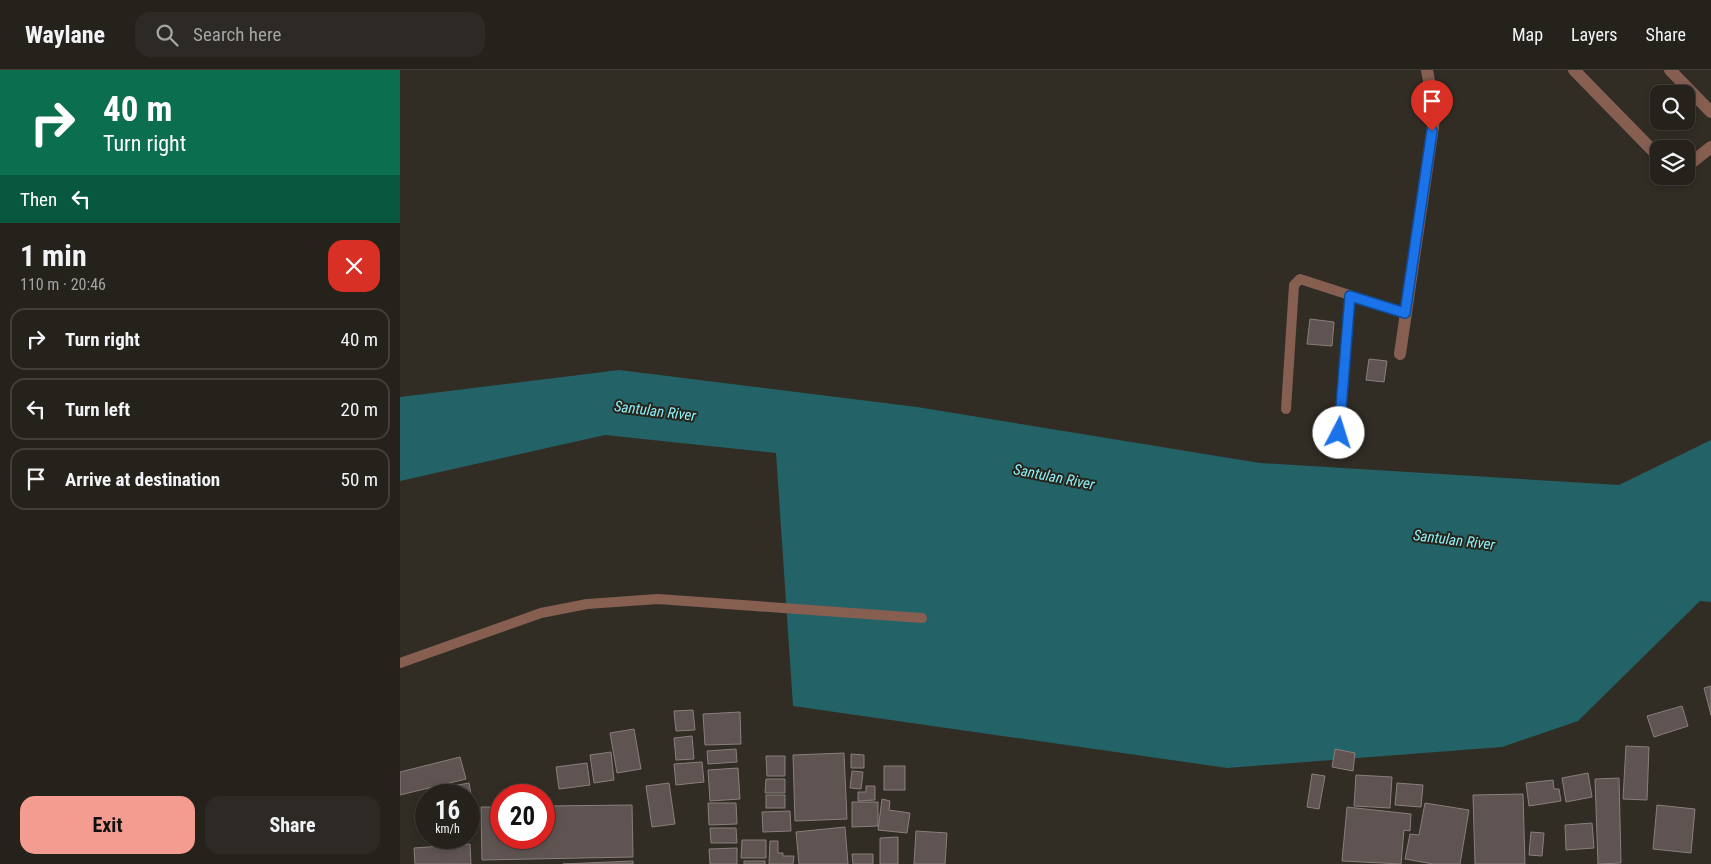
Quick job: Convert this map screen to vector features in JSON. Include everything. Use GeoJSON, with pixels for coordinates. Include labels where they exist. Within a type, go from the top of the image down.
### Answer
{"type":"FeatureCollection","features":[{"type":"Feature","properties":{"kind":"street"},"geometry":{"type":"LineString","coordinates":[[1400,354],[1435,113],[1427,70]]}},
{"type":"Feature","properties":{"kind":"street"},"geometry":{"type":"LineString","coordinates":[[1574,70],[1650,148]]}},
{"type":"Feature","properties":{"kind":"street"},"geometry":{"type":"LineString","coordinates":[[1670,70],[1711,112]]}},
{"type":"Feature","properties":{"kind":"street"},"geometry":{"type":"LineString","coordinates":[[1695,160],[1711,147]]}},
{"type":"Feature","properties":{"kind":"lane"},"geometry":{"type":"LineString","coordinates":[[1286,409],[1294,284],[1300,279],[1405,313]]}},
{"type":"Feature","properties":{"kind":"lane"},"geometry":{"type":"LineString","coordinates":[[1339,433],[1350,296]]}},
{"type":"Feature","properties":{"kind":"lane"},"geometry":{"type":"LineString","coordinates":[[400,663],[541,612],[587,604],[658,599],[922,618]]}},
{"type":"Feature","properties":{"kind":"water","name":"Santulan River"},"geometry":{"type":"Polygon","coordinates":[[[619,370],[917,407],[1260,463],[1619,485],[1711,440],[1711,602],[1700,601],[1578,721],[1502,747],[1227,768],[793,706],[776,453],[605,435],[400,481],[400,397],[619,370]]]}},
{"type":"Feature","properties":{"kind":"building"},"geometry":{"type":"Polygon","coordinates":[[[1310,319],[1334,322],[1332,346],[1307,344],[1310,319]]]}},
{"type":"Feature","properties":{"kind":"building"},"geometry":{"type":"Polygon","coordinates":[[[1369,359],[1387,361],[1384,382],[1366,380],[1369,359]]]}},
{"type":"Feature","properties":{"kind":"building"},"geometry":{"type":"Polygon","coordinates":[[[1711,686],[1711,715],[1704,688],[1711,686]]]}},
{"type":"Feature","properties":{"kind":"building"},"geometry":{"type":"Polygon","coordinates":[[[1682,706],[1688,726],[1654,737],[1647,716],[1682,706]]]}},
{"type":"Feature","properties":{"kind":"building"},"geometry":{"type":"Polygon","coordinates":[[[693,710],[695,730],[676,731],[674,711],[693,710]]]}},
{"type":"Feature","properties":{"kind":"building"},"geometry":{"type":"Polygon","coordinates":[[[740,712],[741,744],[705,745],[703,714],[740,712]]]}},
{"type":"Feature","properties":{"kind":"building"},"geometry":{"type":"Polygon","coordinates":[[[634,729],[641,769],[617,773],[610,733],[634,729]]]}},
{"type":"Feature","properties":{"kind":"building"},"geometry":{"type":"Polygon","coordinates":[[[692,736],[694,759],[676,760],[674,738],[692,736]]]}},
{"type":"Feature","properties":{"kind":"building"},"geometry":{"type":"Polygon","coordinates":[[[1626,746],[1649,747],[1647,800],[1623,799],[1626,746]]]}},
{"type":"Feature","properties":{"kind":"building"},"geometry":{"type":"Polygon","coordinates":[[[736,749],[737,762],[708,764],[707,751],[736,749]]]}},
{"type":"Feature","properties":{"kind":"building"},"geometry":{"type":"Polygon","coordinates":[[[1335,749],[1355,753],[1353,771],[1332,767],[1335,749]]]}},
{"type":"Feature","properties":{"kind":"building"},"geometry":{"type":"Polygon","coordinates":[[[611,752],[614,780],[594,783],[590,755],[611,752]]]}},
{"type":"Feature","properties":{"kind":"building"},"geometry":{"type":"Polygon","coordinates":[[[844,753],[847,819],[795,821],[793,755],[844,753]]]}},
{"type":"Feature","properties":{"kind":"building"},"geometry":{"type":"Polygon","coordinates":[[[851,754],[864,755],[864,768],[851,768],[851,754]]]}},
{"type":"Feature","properties":{"kind":"building"},"geometry":{"type":"Polygon","coordinates":[[[766,756],[785,756],[785,776],[767,776],[766,756]]]}},
{"type":"Feature","properties":{"kind":"building"},"geometry":{"type":"Polygon","coordinates":[[[460,757],[466,779],[445,784],[415,784],[415,791],[400,795],[400,772],[460,757]]]}},
{"type":"Feature","properties":{"kind":"building"},"geometry":{"type":"Polygon","coordinates":[[[702,762],[704,782],[676,785],[674,764],[702,762]]]}},
{"type":"Feature","properties":{"kind":"building"},"geometry":{"type":"Polygon","coordinates":[[[587,763],[590,785],[559,789],[556,767],[587,763]]]}},
{"type":"Feature","properties":{"kind":"building"},"geometry":{"type":"Polygon","coordinates":[[[884,766],[905,766],[905,790],[884,790],[884,766]]]}},
{"type":"Feature","properties":{"kind":"building"},"geometry":{"type":"Polygon","coordinates":[[[738,768],[740,799],[710,801],[708,770],[738,768]]]}},
{"type":"Feature","properties":{"kind":"building"},"geometry":{"type":"Polygon","coordinates":[[[852,771],[863,772],[861,789],[850,788],[852,771]]]}},
{"type":"Feature","properties":{"kind":"building"},"geometry":{"type":"Polygon","coordinates":[[[1588,773],[1592,797],[1566,802],[1562,778],[1588,773]]]}},
{"type":"Feature","properties":{"kind":"building"},"geometry":{"type":"Polygon","coordinates":[[[1312,774],[1325,776],[1319,809],[1307,807],[1312,774]]]}},
{"type":"Feature","properties":{"kind":"building"},"geometry":{"type":"Polygon","coordinates":[[[1356,775],[1392,777],[1390,808],[1354,806],[1356,775]]]}},
{"type":"Feature","properties":{"kind":"building"},"geometry":{"type":"Polygon","coordinates":[[[1619,778],[1621,863],[1598,864],[1595,779],[1619,778]]]}},
{"type":"Feature","properties":{"kind":"building"},"geometry":{"type":"Polygon","coordinates":[[[766,779],[785,779],[785,793],[765,793],[766,779]]]}},
{"type":"Feature","properties":{"kind":"building"},"geometry":{"type":"Polygon","coordinates":[[[1553,780],[1554,789],[1559,789],[1561,801],[1529,806],[1526,783],[1553,780]]]}},
{"type":"Feature","properties":{"kind":"building"},"geometry":{"type":"Polygon","coordinates":[[[669,783],[675,824],[652,827],[646,786],[669,783]]]}},
{"type":"Feature","properties":{"kind":"building"},"geometry":{"type":"Polygon","coordinates":[[[1397,783],[1423,785],[1421,807],[1395,805],[1397,783]]]}},
{"type":"Feature","properties":{"kind":"building"},"geometry":{"type":"Polygon","coordinates":[[[866,786],[875,786],[875,800],[858,801],[858,792],[866,792],[866,786]]]}},
{"type":"Feature","properties":{"kind":"building"},"geometry":{"type":"Polygon","coordinates":[[[1523,794],[1525,864],[1475,864],[1473,795],[1523,794]]]}},
{"type":"Feature","properties":{"kind":"building"},"geometry":{"type":"Polygon","coordinates":[[[766,795],[785,795],[785,808],[766,808],[766,795]]]}},
{"type":"Feature","properties":{"kind":"building"},"geometry":{"type":"Polygon","coordinates":[[[882,799],[890,801],[889,810],[910,813],[907,833],[878,830],[882,799]]]}},
{"type":"Feature","properties":{"kind":"building"},"geometry":{"type":"Polygon","coordinates":[[[852,802],[878,802],[878,826],[852,827],[852,802]]]}},
{"type":"Feature","properties":{"kind":"building"},"geometry":{"type":"Polygon","coordinates":[[[708,803],[736,803],[737,824],[709,825],[708,803]]]}},
{"type":"Feature","properties":{"kind":"building"},"geometry":{"type":"Polygon","coordinates":[[[1425,803],[1469,810],[1460,864],[1433,864],[1405,859],[1410,834],[1419,835],[1425,803]]]}},
{"type":"Feature","properties":{"kind":"building"},"geometry":{"type":"Polygon","coordinates":[[[632,805],[633,857],[482,860],[481,807],[490,807],[490,849],[555,849],[555,806],[632,805]]]}},
{"type":"Feature","properties":{"kind":"building"},"geometry":{"type":"Polygon","coordinates":[[[1657,805],[1695,809],[1691,853],[1653,849],[1657,805]]]}},
{"type":"Feature","properties":{"kind":"building"},"geometry":{"type":"Polygon","coordinates":[[[1347,807],[1411,814],[1410,831],[1404,830],[1401,864],[1342,861],[1347,807]]]}},
{"type":"Feature","properties":{"kind":"building"},"geometry":{"type":"Polygon","coordinates":[[[790,811],[791,831],[763,832],[762,812],[790,811]]]}},
{"type":"Feature","properties":{"kind":"building"},"geometry":{"type":"Polygon","coordinates":[[[1592,823],[1594,848],[1566,850],[1565,825],[1592,823]]]}},
{"type":"Feature","properties":{"kind":"building"},"geometry":{"type":"Polygon","coordinates":[[[845,827],[848,864],[799,864],[796,832],[845,827]]]}},
{"type":"Feature","properties":{"kind":"building"},"geometry":{"type":"Polygon","coordinates":[[[710,828],[736,828],[737,843],[711,843],[710,828]]]}},
{"type":"Feature","properties":{"kind":"building"},"geometry":{"type":"Polygon","coordinates":[[[916,831],[947,833],[945,864],[914,864],[916,831]]]}},
{"type":"Feature","properties":{"kind":"building"},"geometry":{"type":"Polygon","coordinates":[[[1531,832],[1544,833],[1542,856],[1529,855],[1531,832]]]}},
{"type":"Feature","properties":{"kind":"building"},"geometry":{"type":"Polygon","coordinates":[[[898,837],[898,864],[880,864],[880,838],[898,837]]]}},
{"type":"Feature","properties":{"kind":"building"},"geometry":{"type":"Polygon","coordinates":[[[742,840],[766,840],[766,858],[741,858],[742,840]]]}},
{"type":"Feature","properties":{"kind":"building"},"geometry":{"type":"Polygon","coordinates":[[[770,841],[778,841],[778,853],[783,853],[783,856],[794,856],[793,864],[769,864],[770,841]]]}},
{"type":"Feature","properties":{"kind":"building"},"geometry":{"type":"Polygon","coordinates":[[[414,848],[470,849],[471,864],[415,864],[414,848]]]}},
{"type":"Feature","properties":{"kind":"building"},"geometry":{"type":"Polygon","coordinates":[[[737,848],[737,864],[710,864],[709,849],[737,848]]]}},
{"type":"Feature","properties":{"kind":"building"},"geometry":{"type":"Polygon","coordinates":[[[852,854],[873,854],[873,864],[853,864],[852,854]]]}},
{"type":"Feature","properties":{"kind":"building"},"geometry":{"type":"Polygon","coordinates":[[[633,861],[633,864],[563,864],[633,861]]]}},
{"type":"Feature","properties":{"kind":"building"},"geometry":{"type":"Polygon","coordinates":[[[744,861],[765,861],[765,864],[744,864],[744,861]]]}},
{"type":"Feature","properties":{"kind":"route"},"geometry":{"type":"LineString","coordinates":[[1339,433],[1350,296],[1405,313],[1432,131]]}}]}
